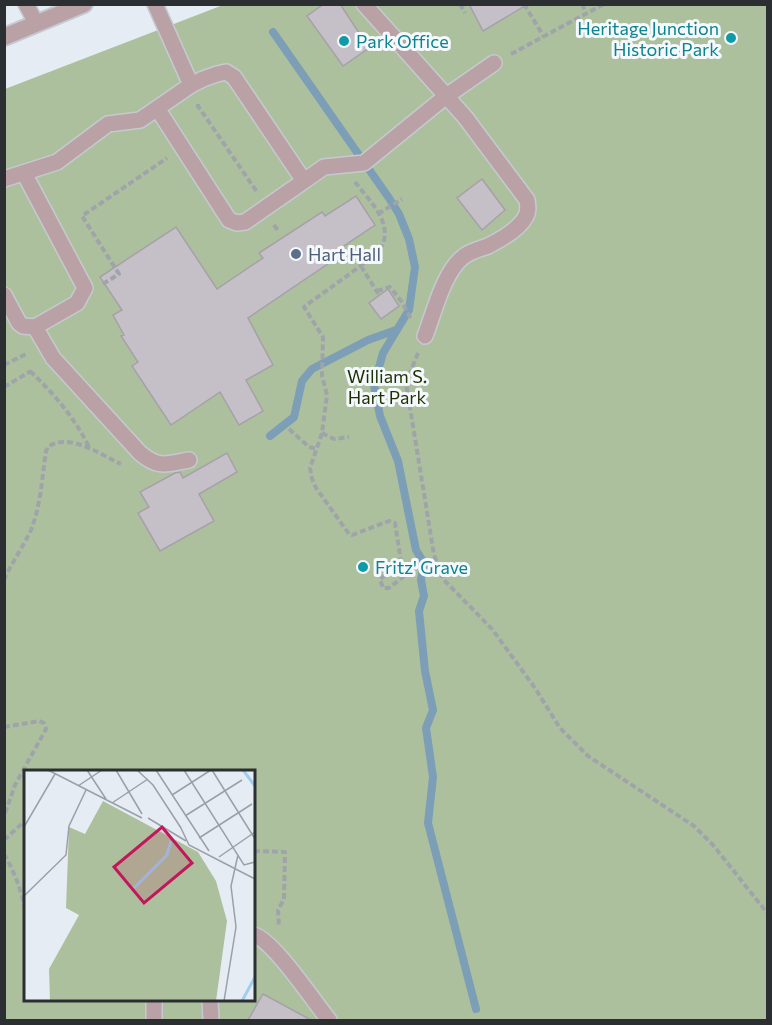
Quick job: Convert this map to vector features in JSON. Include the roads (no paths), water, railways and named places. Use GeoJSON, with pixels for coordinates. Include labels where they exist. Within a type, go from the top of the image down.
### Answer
{"type":"FeatureCollection","features":[{"type":"Feature","properties":{"kind":"street"},"geometry":{"type":"LineString","coordinates":[[5,36],[84,4]]}},
{"type":"Feature","properties":{"kind":"lane"},"geometry":{"type":"LineString","coordinates":[[26,4],[36,23]]}},
{"type":"Feature","properties":{"kind":"lane"},"geometry":{"type":"LineString","coordinates":[[155,4],[197,82]]}},
{"type":"Feature","properties":{"kind":"lane"},"geometry":{"type":"LineString","coordinates":[[364,4],[465,117],[527,200],[528,210],[525,218],[516,228],[490,245],[463,256],[456,265],[447,279],[425,336]]}},
{"type":"Feature","properties":{"kind":"lane"},"geometry":{"type":"LineString","coordinates":[[157,108],[230,220],[237,223],[245,222],[324,167],[364,163],[445,97],[494,63]]}},
{"type":"Feature","properties":{"kind":"lane"},"geometry":{"type":"LineString","coordinates":[[4,179],[57,162],[108,124],[140,120],[197,82],[226,72],[234,77],[304,181]]}},
{"type":"Feature","properties":{"kind":"lane"},"geometry":{"type":"LineString","coordinates":[[4,295],[19,323],[23,326],[34,327],[77,303],[85,288],[24,173]]}},
{"type":"Feature","properties":{"kind":"lane"},"geometry":{"type":"LineString","coordinates":[[34,327],[49,352],[151,463],[161,465],[189,460]]}},
{"type":"Feature","properties":{"kind":"lane"},"geometry":{"type":"LineString","coordinates":[[255,935],[260,937],[275,952],[329,1020]]}},
{"type":"Feature","properties":{"kind":"lane"},"geometry":{"type":"LineString","coordinates":[[154,1001],[154,1020]]}},
{"type":"Feature","properties":{"kind":"lane"},"geometry":{"type":"LineString","coordinates":[[210,1001],[211,1020]]}},
{"type":"Feature","properties":{"kind":"waterway"},"geometry":{"type":"LineString","coordinates":[[273,32],[399,214],[409,239],[415,267],[409,310],[383,353],[374,385],[380,416],[398,461],[416,550],[424,563],[421,580],[424,596],[419,611],[425,671],[433,710],[426,728],[433,777],[428,823],[476,1009]]}},
{"type":"Feature","properties":{"kind":"waterway"},"geometry":{"type":"LineString","coordinates":[[270,436],[294,417],[302,381],[312,369],[368,340],[396,330]]}},
{"type":"Feature","properties":{"kind":"place","name":"Heritage Junction Historic Park"},"geometry":{"type":"Point","coordinates":[731,38]}},
{"type":"Feature","properties":{"kind":"place","name":"Park Office"},"geometry":{"type":"Point","coordinates":[344,41]}},
{"type":"Feature","properties":{"kind":"place","name":"Hart Hall"},"geometry":{"type":"Point","coordinates":[296,254]}},
{"type":"Feature","properties":{"kind":"place","name":"Fritz' Grave"},"geometry":{"type":"Point","coordinates":[363,567]}},
{"type":"Feature","properties":{"kind":"park label","name":"William S. Hart Park"},"geometry":{"type":"Point","coordinates":[387,386]}}]}
